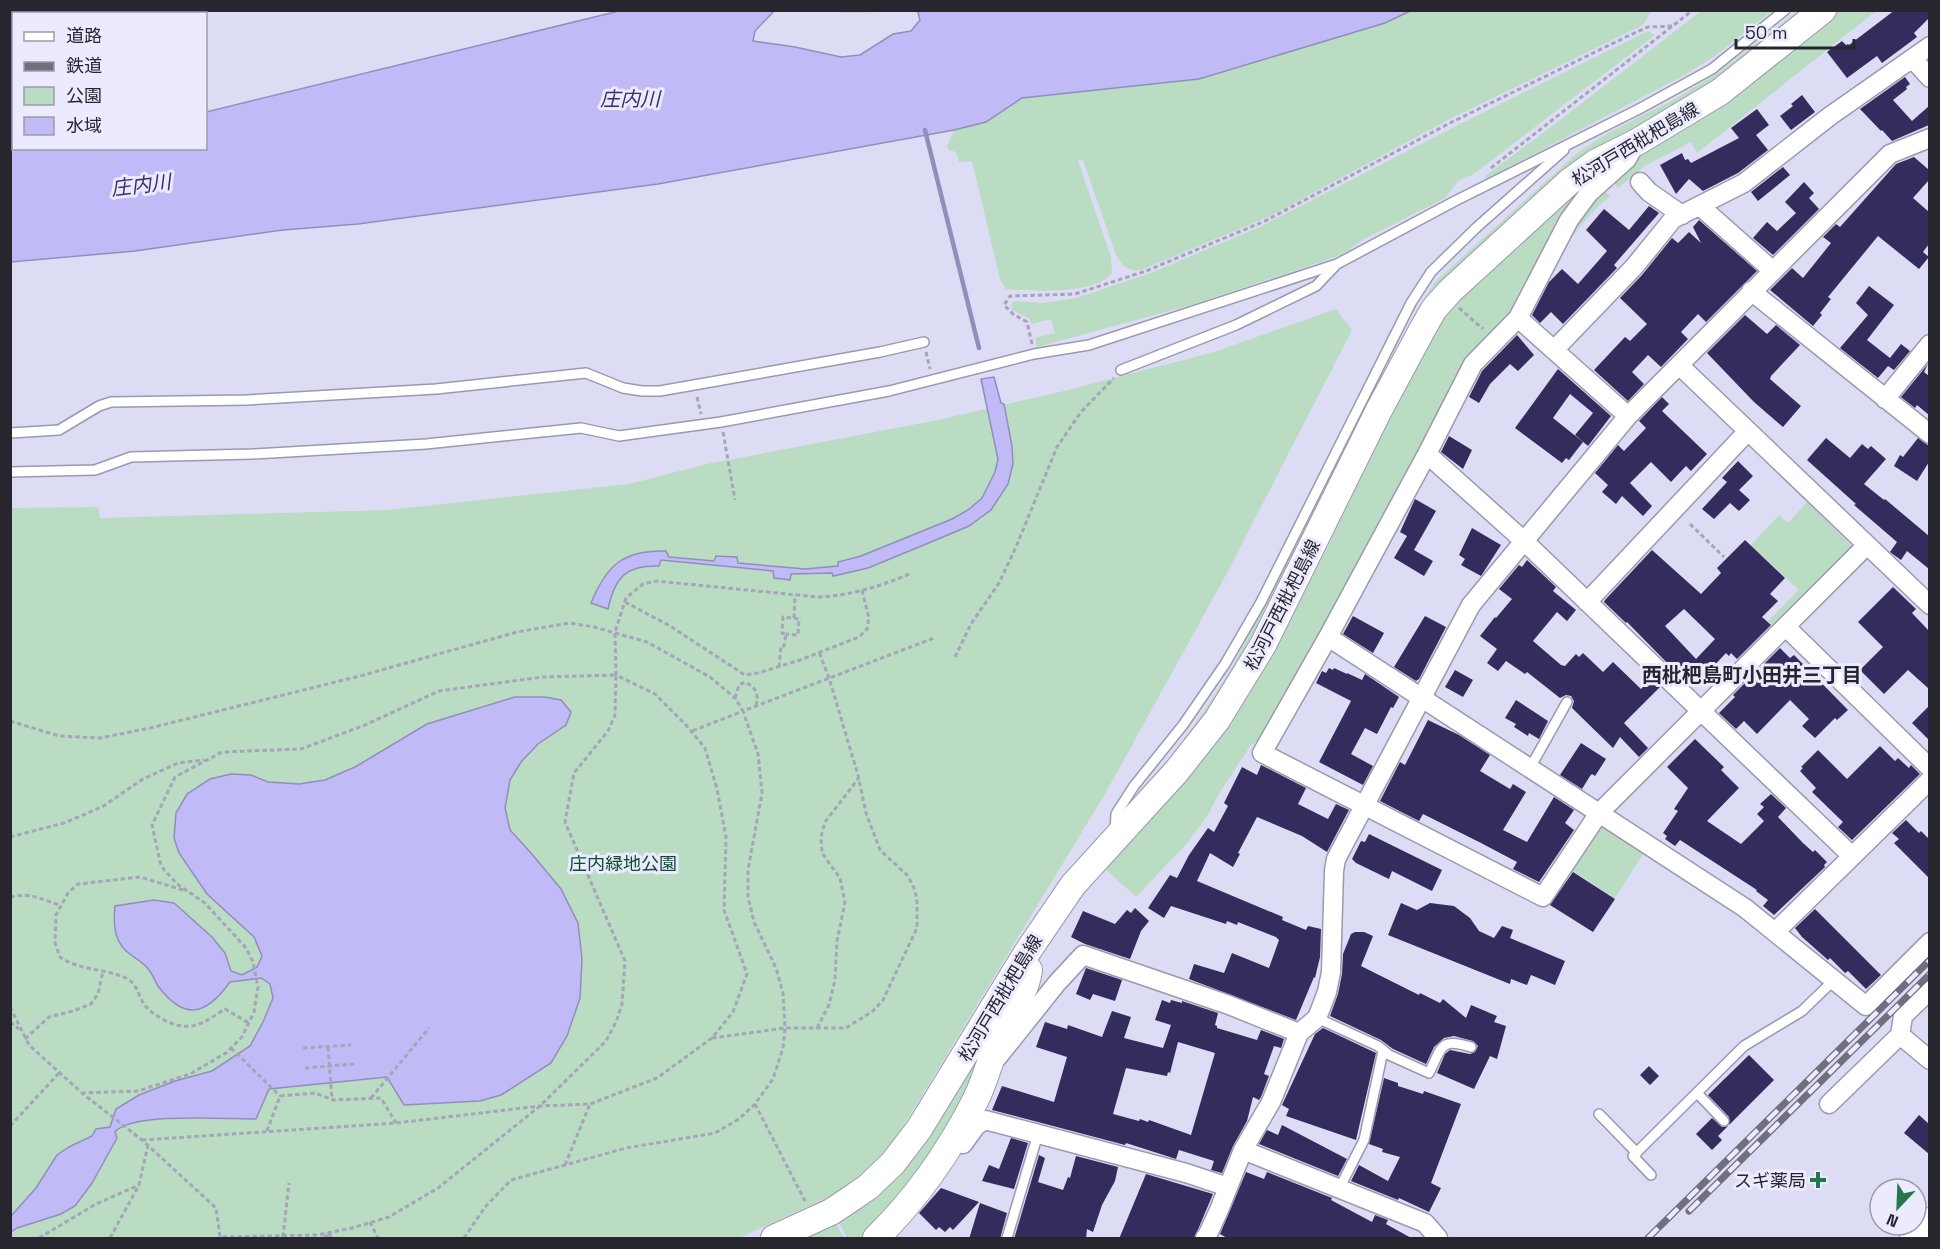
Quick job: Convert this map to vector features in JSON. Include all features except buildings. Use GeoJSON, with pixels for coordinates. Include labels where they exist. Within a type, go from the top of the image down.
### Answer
{"type":"FeatureCollection","features":[{"type":"Feature","properties":{"kind":"main road","name":"松河戸西枇杷島線"},"geometry":{"type":"LineString","coordinates":[[774,1239],[831,1212],[868,1187],[893,1163],[920,1129],[1026,954],[1073,885],[1176,772],[1217,720],[1242,681],[1309,554],[1379,410],[1434,309],[1450,291],[1569,182],[1595,163],[1637,142],[1720,92],[1823,10]]}},
{"type":"Feature","properties":{"kind":"main road"},"geometry":{"type":"LineString","coordinates":[[876,1239],[901,1214],[921,1189],[951,1144],[971,1108],[1000,1035],[1023,990],[1029,966],[1026,954]]}},
{"type":"Feature","properties":{"kind":"main road"},"geometry":{"type":"LineString","coordinates":[[1913,1239],[1929,1221]]}},
{"type":"Feature","properties":{"kind":"street"},"geometry":{"type":"LineString","coordinates":[[1554,350],[1634,267],[1673,219],[1744,183],[1830,116],[1929,46]]}},
{"type":"Feature","properties":{"kind":"street"},"geometry":{"type":"LineString","coordinates":[[1913,59],[1929,78]]}},
{"type":"Feature","properties":{"kind":"street"},"geometry":{"type":"LineString","coordinates":[[1637,142],[1627,159],[1589,193],[1569,220],[1518,318],[1473,364],[1328,637],[1262,753],[1543,897],[1599,813],[1867,545]]}},
{"type":"Feature","properties":{"kind":"street"},"geometry":{"type":"LineString","coordinates":[[1208,1237],[1243,1150],[1271,1102],[1299,1033],[1317,1018],[1332,972],[1336,859],[1472,605],[1628,416],[1751,291],[1890,154],[1925,146]]}},
{"type":"Feature","properties":{"kind":"street"},"geometry":{"type":"LineString","coordinates":[[1640,182],[1649,192],[1682,215]]}},
{"type":"Feature","properties":{"kind":"street"},"geometry":{"type":"LineString","coordinates":[[1700,206],[1772,270]]}},
{"type":"Feature","properties":{"kind":"street"},"geometry":{"type":"LineString","coordinates":[[1751,291],[1929,434]]}},
{"type":"Feature","properties":{"kind":"street"},"geometry":{"type":"LineString","coordinates":[[1518,318],[1628,416]]}},
{"type":"Feature","properties":{"kind":"street"},"geometry":{"type":"LineString","coordinates":[[1885,399],[1929,344]]}},
{"type":"Feature","properties":{"kind":"street"},"geometry":{"type":"LineString","coordinates":[[1680,365],[1929,605]]}},
{"type":"Feature","properties":{"kind":"street"},"geometry":{"type":"LineString","coordinates":[[1587,602],[1748,431]]}},
{"type":"Feature","properties":{"kind":"street"},"geometry":{"type":"LineString","coordinates":[[1427,454],[1524,541],[1852,856]]}},
{"type":"Feature","properties":{"kind":"street"},"geometry":{"type":"LineString","coordinates":[[1785,627],[1929,768]]}},
{"type":"Feature","properties":{"kind":"street"},"geometry":{"type":"LineString","coordinates":[[1328,637],[1745,908],[1866,1006],[1929,942]]}},
{"type":"Feature","properties":{"kind":"street"},"geometry":{"type":"LineString","coordinates":[[1775,932],[1929,780]]}},
{"type":"Feature","properties":{"kind":"street"},"geometry":{"type":"LineString","coordinates":[[986,1072],[1057,983],[1083,955],[1229,1005],[1299,1033]]}},
{"type":"Feature","properties":{"kind":"street"},"geometry":{"type":"LineString","coordinates":[[1829,1104],[1900,1035],[1903,1016],[1929,990]]}},
{"type":"Feature","properties":{"kind":"street"},"geometry":{"type":"LineString","coordinates":[[1900,1035],[1929,1060]]}},
{"type":"Feature","properties":{"kind":"street"},"geometry":{"type":"LineString","coordinates":[[921,1189],[927,1191],[931,1189],[981,1121],[985,1120],[1228,1186]]}},
{"type":"Feature","properties":{"kind":"street"},"geometry":{"type":"LineString","coordinates":[[1243,1150],[1425,1223],[1438,1239]]}},
{"type":"Feature","properties":{"kind":"lane"},"geometry":{"type":"LineString","coordinates":[[10,472],[95,470],[131,457],[252,454],[426,444],[581,428],[619,436],[721,422],[932,381],[1034,354],[1089,345],[1337,264],[1455,201],[1640,109],[1712,69],[1785,10]]}},
{"type":"Feature","properties":{"kind":"lane"},"geometry":{"type":"LineString","coordinates":[[1114,838],[1116,814],[1134,786],[1183,725],[1225,664],[1261,602],[1416,295],[1431,273],[1446,257],[1575,141]]}},
{"type":"Feature","properties":{"kind":"lane"},"geometry":{"type":"LineString","coordinates":[[1121,370],[1236,325],[1316,286],[1337,264]]}},
{"type":"Feature","properties":{"kind":"lane"},"geometry":{"type":"LineString","coordinates":[[10,433],[59,430],[99,406],[111,402],[247,400],[389,392],[586,373],[616,386],[642,391],[660,391],[880,352],[924,342]]}},
{"type":"Feature","properties":{"kind":"lane"},"geometry":{"type":"LineString","coordinates":[[1530,768],[1568,702]]}},
{"type":"Feature","properties":{"kind":"lane"},"geometry":{"type":"LineString","coordinates":[[1650,1175],[1633,1156],[1744,1046],[1802,1011],[1834,980]]}},
{"type":"Feature","properties":{"kind":"lane"},"geometry":{"type":"LineString","coordinates":[[1317,1018],[1429,1072],[1442,1047],[1447,1043],[1452,1042],[1471,1047]]}},
{"type":"Feature","properties":{"kind":"lane"},"geometry":{"type":"LineString","coordinates":[[1339,1189],[1364,1140],[1383,1051]]}},
{"type":"Feature","properties":{"kind":"lane"},"geometry":{"type":"LineString","coordinates":[[1697,1093],[1724,1121]]}},
{"type":"Feature","properties":{"kind":"lane"},"geometry":{"type":"LineString","coordinates":[[1599,1114],[1637,1153]]}},
{"type":"Feature","properties":{"kind":"lane"},"geometry":{"type":"LineString","coordinates":[[1007,1239],[1038,1134]]}},
{"type":"Feature","properties":{"kind":"path"},"geometry":{"type":"LineString","coordinates":[[1484,173],[1693,10]]}},
{"type":"Feature","properties":{"kind":"path"},"geometry":{"type":"LineString","coordinates":[[1034,354],[1027,322],[1012,314],[1004,305],[1010,296],[1075,294],[1146,271],[1265,221],[1450,123],[1628,36],[1648,27],[1675,26]]}},
{"type":"Feature","properties":{"kind":"path"},"geometry":{"type":"LineString","coordinates":[[1465,312],[1475,321]]}},
{"type":"Feature","properties":{"kind":"path"},"geometry":{"type":"LineString","coordinates":[[924,342],[932,381]]}},
{"type":"Feature","properties":{"kind":"path"},"geometry":{"type":"LineString","coordinates":[[955,657],[971,624],[999,583],[1057,447],[1081,412],[1121,370]]}},
{"type":"Feature","properties":{"kind":"path"},"geometry":{"type":"LineString","coordinates":[[694,385],[703,424]]}},
{"type":"Feature","properties":{"kind":"path"},"geometry":{"type":"LineString","coordinates":[[721,422],[735,500]]}},
{"type":"Feature","properties":{"kind":"path"},"geometry":{"type":"LineString","coordinates":[[1690,524],[1724,557]]}},
{"type":"Feature","properties":{"kind":"path"},"geometry":{"type":"LineString","coordinates":[[10,1007],[28,1045],[95,1104],[148,1145],[216,1208],[220,1238],[283,1238],[329,1233],[389,1217],[438,1188],[540,1106],[606,1041],[616,1022],[622,1004],[625,962],[565,822],[574,773],[608,731],[615,715],[615,632],[626,598],[643,584],[657,581],[836,597],[912,573]]}},
{"type":"Feature","properties":{"kind":"path"},"geometry":{"type":"LineString","coordinates":[[625,602],[670,626],[745,675],[758,674],[779,667],[859,637],[867,629],[869,618],[862,590]]}},
{"type":"Feature","properties":{"kind":"path"},"geometry":{"type":"LineString","coordinates":[[794,618],[795,595]]}},
{"type":"Feature","properties":{"kind":"path"},"geometry":{"type":"LineString","coordinates":[[783,617],[799,619],[798,635],[786,634],[782,633],[783,617]]}},
{"type":"Feature","properties":{"kind":"path"},"geometry":{"type":"LineString","coordinates":[[10,721],[59,736],[100,738],[150,728],[360,676],[517,632],[570,623],[615,632],[647,642],[710,677],[735,698],[743,711],[758,754],[762,793],[748,870],[748,897],[754,922],[776,968],[783,993],[785,1028],[783,1048],[773,1079],[755,1104],[739,1119],[715,1132],[626,1148],[511,1180],[484,1207],[464,1239]]}},
{"type":"Feature","properties":{"kind":"path"},"geometry":{"type":"LineString","coordinates":[[779,667],[781,646],[784,646],[786,634]]}},
{"type":"Feature","properties":{"kind":"path"},"geometry":{"type":"LineString","coordinates":[[692,731],[934,638]]}},
{"type":"Feature","properties":{"kind":"path"},"geometry":{"type":"LineString","coordinates":[[712,1038],[785,1028],[846,1028],[873,1011],[883,1000],[917,928],[917,899],[914,888],[908,876],[880,850],[866,813],[829,678],[819,652]]}},
{"type":"Feature","properties":{"kind":"path"},"geometry":{"type":"LineString","coordinates":[[82,1093],[138,1091],[190,1074],[226,1053],[242,1037],[254,1012],[258,987],[253,962],[246,948],[205,903],[177,884],[161,867],[152,825],[175,777],[222,752],[301,749],[365,725],[439,691],[543,676],[616,675],[655,694],[692,731],[705,748],[717,789],[726,837],[724,910],[747,974],[733,1012],[712,1038],[657,1078],[590,1104],[540,1106],[396,1123],[142,1140]]}},
{"type":"Feature","properties":{"kind":"path"},"geometry":{"type":"LineString","coordinates":[[745,675],[745,682]]}},
{"type":"Feature","properties":{"kind":"path"},"geometry":{"type":"LineString","coordinates":[[735,698],[739,685],[745,682]]}},
{"type":"Feature","properties":{"kind":"path"},"geometry":{"type":"LineString","coordinates":[[745,682],[754,687],[758,695],[756,706]]}},
{"type":"Feature","properties":{"kind":"path"},"geometry":{"type":"LineString","coordinates":[[10,837],[64,822],[102,807],[143,779],[178,763],[207,760]]}},
{"type":"Feature","properties":{"kind":"path"},"geometry":{"type":"LineString","coordinates":[[817,1028],[829,1005],[835,980],[837,941],[845,902],[840,878],[822,853],[821,837],[825,822],[858,779]]}},
{"type":"Feature","properties":{"kind":"path"},"geometry":{"type":"LineString","coordinates":[[186,890],[140,878],[78,884],[68,893],[56,915],[55,943],[60,957],[84,968],[128,979],[139,991],[143,1003],[153,1014],[176,1026],[191,1027],[200,1024],[225,1009],[249,1023]]}},
{"type":"Feature","properties":{"kind":"path"},"geometry":{"type":"LineString","coordinates":[[10,897],[24,894],[38,896],[61,905]]}},
{"type":"Feature","properties":{"kind":"path"},"geometry":{"type":"LineString","coordinates":[[26,1040],[49,1017],[92,1004],[98,994],[103,971]]}},
{"type":"Feature","properties":{"kind":"path"},"geometry":{"type":"LineString","coordinates":[[10,1022],[20,1030]]}},
{"type":"Feature","properties":{"kind":"path"},"geometry":{"type":"LineString","coordinates":[[370,1099],[429,1028]]}},
{"type":"Feature","properties":{"kind":"path"},"geometry":{"type":"LineString","coordinates":[[303,1048],[351,1045]]}},
{"type":"Feature","properties":{"kind":"path"},"geometry":{"type":"LineString","coordinates":[[328,1047],[333,1100]]}},
{"type":"Feature","properties":{"kind":"path"},"geometry":{"type":"LineString","coordinates":[[231,1048],[280,1096],[315,1093],[333,1100],[381,1098],[396,1123]]}},
{"type":"Feature","properties":{"kind":"path"},"geometry":{"type":"LineString","coordinates":[[305,1068],[354,1064]]}},
{"type":"Feature","properties":{"kind":"path"},"geometry":{"type":"LineString","coordinates":[[10,1126],[60,1072]]}},
{"type":"Feature","properties":{"kind":"path"},"geometry":{"type":"LineString","coordinates":[[267,1131],[280,1096]]}},
{"type":"Feature","properties":{"kind":"path"},"geometry":{"type":"LineString","coordinates":[[565,1165],[590,1104]]}},
{"type":"Feature","properties":{"kind":"path"},"geometry":{"type":"LineString","coordinates":[[755,1104],[804,1199]]}},
{"type":"Feature","properties":{"kind":"path"},"geometry":{"type":"LineString","coordinates":[[111,1239],[139,1185],[148,1145]]}},
{"type":"Feature","properties":{"kind":"path"},"geometry":{"type":"LineString","coordinates":[[283,1238],[289,1183]]}},
{"type":"Feature","properties":{"kind":"path"},"geometry":{"type":"LineString","coordinates":[[39,1239],[96,1204],[139,1185]]}},
{"type":"Feature","properties":{"kind":"path"},"geometry":{"type":"LineString","coordinates":[[370,1222],[378,1239]]}},
{"type":"Feature","properties":{"kind":"path"},"geometry":{"type":"LineString","coordinates":[[324,1239],[329,1233]]}},
{"type":"Feature","properties":{"kind":"path"},"geometry":{"type":"LineString","coordinates":[[329,1233],[331,1239]]}},
{"type":"Feature","properties":{"kind":"green space"},"geometry":{"type":"Polygon","coordinates":[[[838,11],[921,11],[843,13],[838,11]]]}},
{"type":"Feature","properties":{"kind":"green space"},"geometry":{"type":"Polygon","coordinates":[[[1410,11],[1651,11],[1643,25],[1448,120],[1268,217],[1141,270],[1126,267],[1116,255],[1083,160],[1078,161],[1111,257],[1112,273],[1104,280],[1078,288],[1046,291],[1006,289],[1000,279],[972,161],[959,162],[956,152],[947,147],[954,130],[986,122],[1022,98],[1199,79],[1385,23],[1410,11]]]}},
{"type":"Feature","properties":{"kind":"green space"},"geometry":{"type":"Polygon","coordinates":[[[1701,11],[1772,11],[1715,56],[1681,77],[1486,179],[1485,176],[1701,11]]]}},
{"type":"Feature","properties":{"kind":"green space"},"geometry":{"type":"Polygon","coordinates":[[[1797,11],[1806,11],[1726,75],[1445,282],[1239,667],[1210,714],[1127,810],[1137,794],[1190,731],[1234,664],[1418,308],[1436,281],[1577,153],[1608,133],[1675,99],[1721,71],[1797,11]]]}},
{"type":"Feature","properties":{"kind":"green space"},"geometry":{"type":"Polygon","coordinates":[[[1836,11],[1876,11],[1697,153],[1691,142],[1646,165],[1618,188],[1611,179],[1639,150],[1768,66],[1836,11]]]}},
{"type":"Feature","properties":{"kind":"green space"},"geometry":{"type":"Polygon","coordinates":[[[1648,31],[1655,35],[1474,174],[1458,181],[1445,198],[1364,239],[1341,255],[1191,305],[1037,347],[1035,338],[1055,333],[1051,319],[1031,324],[1030,319],[1012,310],[1011,304],[1015,301],[1043,303],[1076,298],[1148,274],[1260,227],[1648,31]]]}},
{"type":"Feature","properties":{"kind":"green space"},"geometry":{"type":"Polygon","coordinates":[[[1595,174],[1281,706],[1256,742],[1251,745],[1189,841],[1136,897],[1103,867],[1270,647],[1326,550],[1408,377],[1439,321],[1457,300],[1595,174]]]}},
{"type":"Feature","properties":{"kind":"green space"},"geometry":{"type":"Polygon","coordinates":[[[1602,189],[1610,196],[1586,219],[1554,264],[1575,222],[1602,189]]]}},
{"type":"Feature","properties":{"kind":"green space","name":"庄内緑地公園"},"geometry":{"type":"Polygon","coordinates":[[[1336,309],[1352,330],[1227,573],[1105,794],[898,1135],[872,1166],[856,1180],[831,1196],[739,1238],[11,1238],[11,508],[98,507],[100,518],[388,510],[629,484],[707,464],[938,420],[1064,391],[1214,352],[1336,309]]]}},
{"type":"Feature","properties":{"kind":"green space"},"geometry":{"type":"Polygon","coordinates":[[[1807,502],[1852,546],[1853,552],[1775,628],[1768,621],[1799,590],[1762,555],[1760,557],[1749,547],[1779,515],[1788,523],[1807,502]]]}},
{"type":"Feature","properties":{"kind":"green space"},"geometry":{"type":"Polygon","coordinates":[[[1602,827],[1643,854],[1615,898],[1570,869],[1596,829],[1602,827]]]}},
{"type":"Feature","properties":{"kind":"green space"},"geometry":{"type":"Polygon","coordinates":[[[986,1039],[992,1041],[935,1154],[864,1238],[847,1238],[838,1221],[986,1039]]]}},
{"type":"Feature","properties":{"kind":"green space"},"geometry":{"type":"Polygon","coordinates":[[[835,1222],[844,1238],[797,1238],[835,1222]]]}},
{"type":"Feature","properties":{"kind":"water","name":"庄内川"},"geometry":{"type":"Polygon","coordinates":[[[619,11],[774,11],[755,31],[753,41],[841,57],[860,55],[893,34],[911,31],[920,20],[918,12],[921,11],[1410,11],[1385,23],[1199,79],[1022,98],[986,122],[954,130],[658,184],[358,224],[283,230],[135,251],[11,262],[11,134],[12,150],[207,150],[207,112],[619,11]]]}},
{"type":"Feature","properties":{"kind":"water"},"geometry":{"type":"Polygon","coordinates":[[[994,377],[1001,403],[1004,404],[1013,464],[1008,484],[991,510],[969,526],[868,568],[833,576],[832,573],[791,574],[790,580],[774,578],[773,571],[661,560],[659,566],[638,568],[624,575],[614,589],[608,609],[591,603],[611,569],[619,562],[639,553],[666,551],[669,557],[714,561],[716,556],[737,557],[738,563],[805,569],[838,566],[838,562],[861,556],[952,519],[968,510],[982,498],[995,472],[998,459],[981,379],[994,377]]]}},
{"type":"Feature","properties":{"kind":"water"},"geometry":{"type":"Polygon","coordinates":[[[515,697],[545,697],[561,700],[571,712],[566,725],[538,744],[521,762],[510,780],[505,808],[510,830],[561,889],[578,923],[582,959],[580,998],[567,1036],[551,1063],[501,1095],[480,1101],[404,1105],[387,1077],[269,1089],[256,1119],[159,1119],[125,1126],[115,1132],[117,1138],[92,1183],[75,1206],[61,1214],[11,1232],[11,1216],[36,1188],[57,1155],[92,1136],[96,1129],[110,1127],[116,1109],[139,1095],[175,1081],[212,1071],[250,1046],[273,998],[270,984],[261,978],[230,982],[212,1002],[204,1007],[195,1010],[186,1009],[168,998],[143,963],[125,950],[118,939],[114,920],[115,906],[154,900],[174,903],[212,937],[225,953],[231,971],[242,975],[257,967],[262,956],[254,937],[207,894],[179,853],[174,838],[176,813],[187,794],[210,779],[231,774],[251,775],[268,782],[299,784],[325,780],[355,767],[427,724],[515,697]]]}},
{"type":"Feature","properties":{"kind":"waterway"},"geometry":{"type":"LineString","coordinates":[[925,130],[979,348]]}},
{"type":"Feature","properties":{"kind":"railway"},"geometry":{"type":"LineString","coordinates":[[1648,1238],[1930,960]]}},
{"type":"Feature","properties":{"kind":"railway"},"geometry":{"type":"LineString","coordinates":[[1689,1211],[1930,974]]}},
{"type":"Feature","properties":{"kind":"place","name":"スギ薬局"},"geometry":{"type":"Point","coordinates":[1818,1180]}},
{"type":"Feature","properties":{"kind":"district","name":"西枇杷島町小田井三丁目"},"geometry":{"type":"Point","coordinates":[1752,675]}}]}
